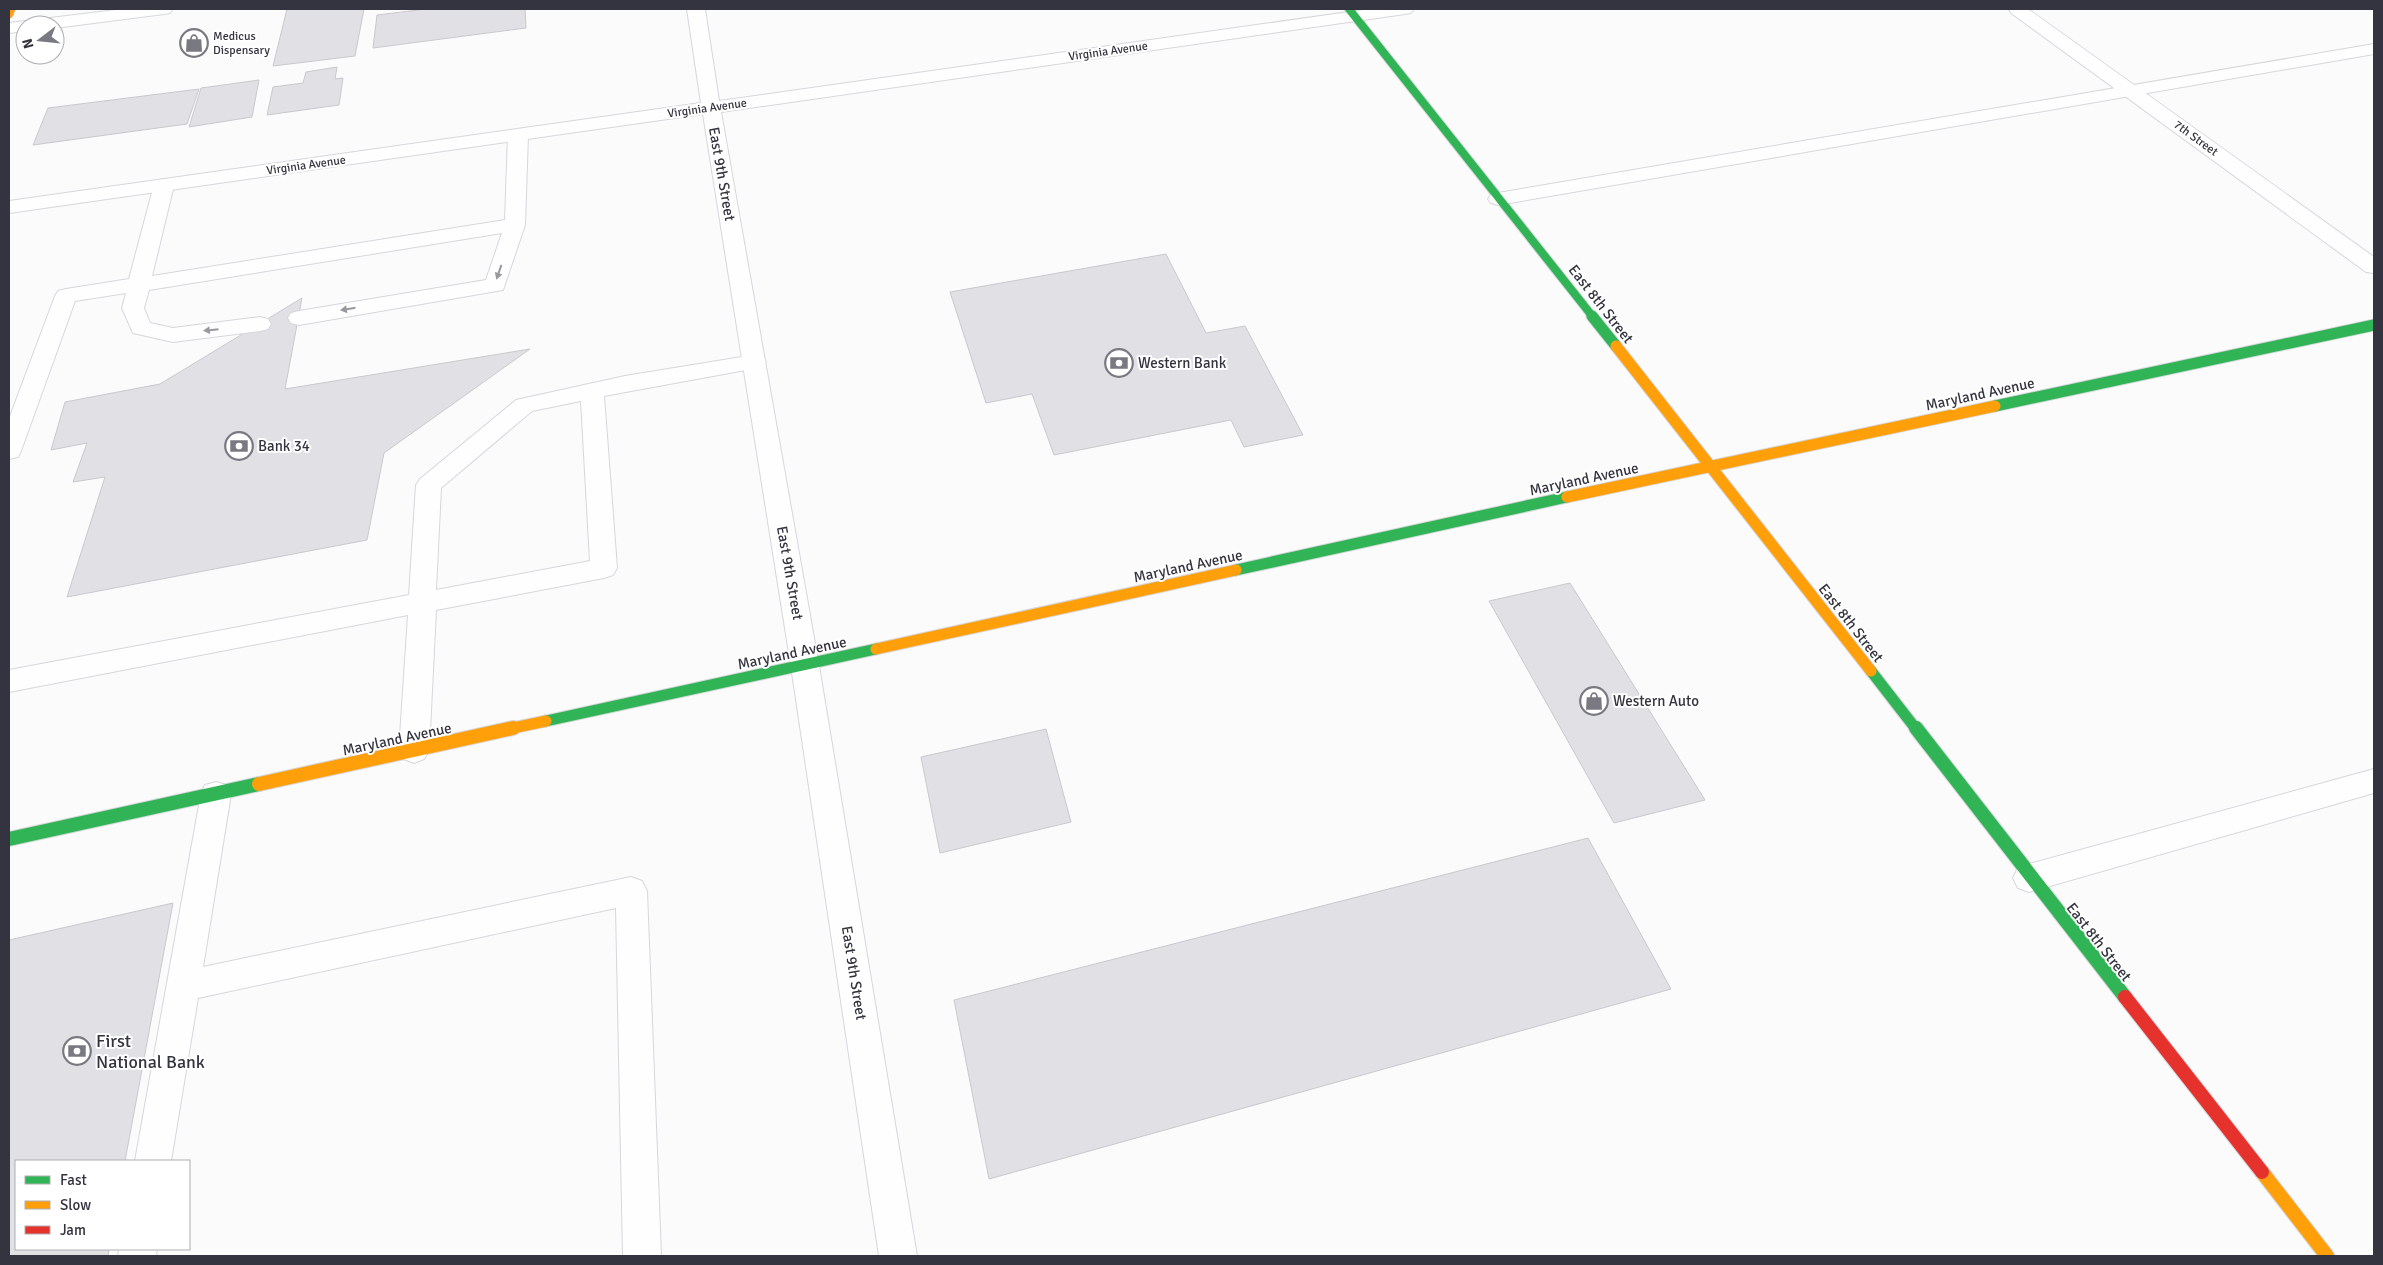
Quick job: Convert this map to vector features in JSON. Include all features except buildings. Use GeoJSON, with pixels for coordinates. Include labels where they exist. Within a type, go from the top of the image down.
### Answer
{"type":"FeatureCollection","features":[{"type":"Feature","properties":{"kind":"street"},"geometry":{"type":"LineString","coordinates":[[9,14],[12,9]]}},
{"type":"Feature","properties":{"kind":"street"},"geometry":{"type":"LineString","coordinates":[[65,21],[164,9]]}},
{"type":"Feature","properties":{"kind":"street","name":"East 9th Street"},"geometry":{"type":"LineString","coordinates":[[696,9],[710,107],[805,666],[898,1256]]}},
{"type":"Feature","properties":{"kind":"street","name":"Virginia Avenue"},"geometry":{"type":"LineString","coordinates":[[9,207],[1352,13],[1405,9]]}},
{"type":"Feature","properties":{"kind":"street","name":"7th Street"},"geometry":{"type":"LineString","coordinates":[[2017,9],[2374,267]]}},
{"type":"Feature","properties":{"kind":"street","name":"East 8th Street"},"geometry":{"type":"LineString","coordinates":[[1352,13],[1711,466],[2029,878],[2327,1256]]}},
{"type":"Feature","properties":{"kind":"street"},"geometry":{"type":"LineString","coordinates":[[1498,199],[2374,49]]}},
{"type":"Feature","properties":{"kind":"street"},"geometry":{"type":"LineString","coordinates":[[299,318],[495,285],[515,226],[518,134]]}},
{"type":"Feature","properties":{"kind":"street"},"geometry":{"type":"LineString","coordinates":[[164,185],[133,308],[141,328],[173,334],[260,324]]}},
{"type":"Feature","properties":{"kind":"street"},"geometry":{"type":"LineString","coordinates":[[9,451],[66,296],[515,226]]}},
{"type":"Feature","properties":{"kind":"street","name":"Maryland Avenue"},"geometry":{"type":"LineString","coordinates":[[9,839],[1711,466],[2374,325]]}},
{"type":"Feature","properties":{"kind":"street"},"geometry":{"type":"LineString","coordinates":[[414,751],[429,485],[524,405],[754,362]]}},
{"type":"Feature","properties":{"kind":"street"},"geometry":{"type":"LineString","coordinates":[[9,682],[604,568],[592,391]]}},
{"type":"Feature","properties":{"kind":"street"},"geometry":{"type":"LineString","coordinates":[[2029,878],[2374,781]]}},
{"type":"Feature","properties":{"kind":"street"},"geometry":{"type":"LineString","coordinates":[[153,1160],[216,794]]}},
{"type":"Feature","properties":{"kind":"street"},"geometry":{"type":"LineString","coordinates":[[184,986],[631,891],[642,1256]]}},
{"type":"Feature","properties":{"kind":"traffic: fast"},"geometry":{"type":"LineString","coordinates":[[1349,9],[1616,346]]}},
{"type":"Feature","properties":{"kind":"traffic: fast"},"geometry":{"type":"LineString","coordinates":[[1995,406],[2374,325]]}},
{"type":"Feature","properties":{"kind":"traffic: fast"},"geometry":{"type":"LineString","coordinates":[[1236,570],[1567,497]]}},
{"type":"Feature","properties":{"kind":"traffic: fast"},"geometry":{"type":"LineString","coordinates":[[546,721],[876,649]]}},
{"type":"Feature","properties":{"kind":"traffic: fast"},"geometry":{"type":"LineString","coordinates":[[1871,671],[2125,997]]}},
{"type":"Feature","properties":{"kind":"traffic: fast"},"geometry":{"type":"LineString","coordinates":[[9,839],[259,784]]}},
{"type":"Feature","properties":{"kind":"traffic: slow"},"geometry":{"type":"LineString","coordinates":[[9,14],[11,9]]}},
{"type":"Feature","properties":{"kind":"traffic: slow"},"geometry":{"type":"LineString","coordinates":[[1616,346],[1871,671]]}},
{"type":"Feature","properties":{"kind":"traffic: slow"},"geometry":{"type":"LineString","coordinates":[[1567,497],[1995,406]]}},
{"type":"Feature","properties":{"kind":"traffic: slow"},"geometry":{"type":"LineString","coordinates":[[876,649],[1236,570]]}},
{"type":"Feature","properties":{"kind":"traffic: slow"},"geometry":{"type":"LineString","coordinates":[[259,784],[546,721]]}},
{"type":"Feature","properties":{"kind":"traffic: slow"},"geometry":{"type":"LineString","coordinates":[[2262,1172],[2327,1256]]}},
{"type":"Feature","properties":{"kind":"traffic: jam"},"geometry":{"type":"LineString","coordinates":[[2125,997],[2262,1172]]}},
{"type":"Feature","properties":{"kind":"place","name":"Medicus Dispensary"},"geometry":{"type":"Point","coordinates":[194,43]}},
{"type":"Feature","properties":{"kind":"place","name":"Western Bank"},"geometry":{"type":"Point","coordinates":[1119,363]}},
{"type":"Feature","properties":{"kind":"place","name":"Bank 34"},"geometry":{"type":"Point","coordinates":[239,446]}},
{"type":"Feature","properties":{"kind":"place","name":"Western Auto"},"geometry":{"type":"Point","coordinates":[1594,701]}},
{"type":"Feature","properties":{"kind":"place","name":"First National Bank"},"geometry":{"type":"Point","coordinates":[77,1051]}}]}
